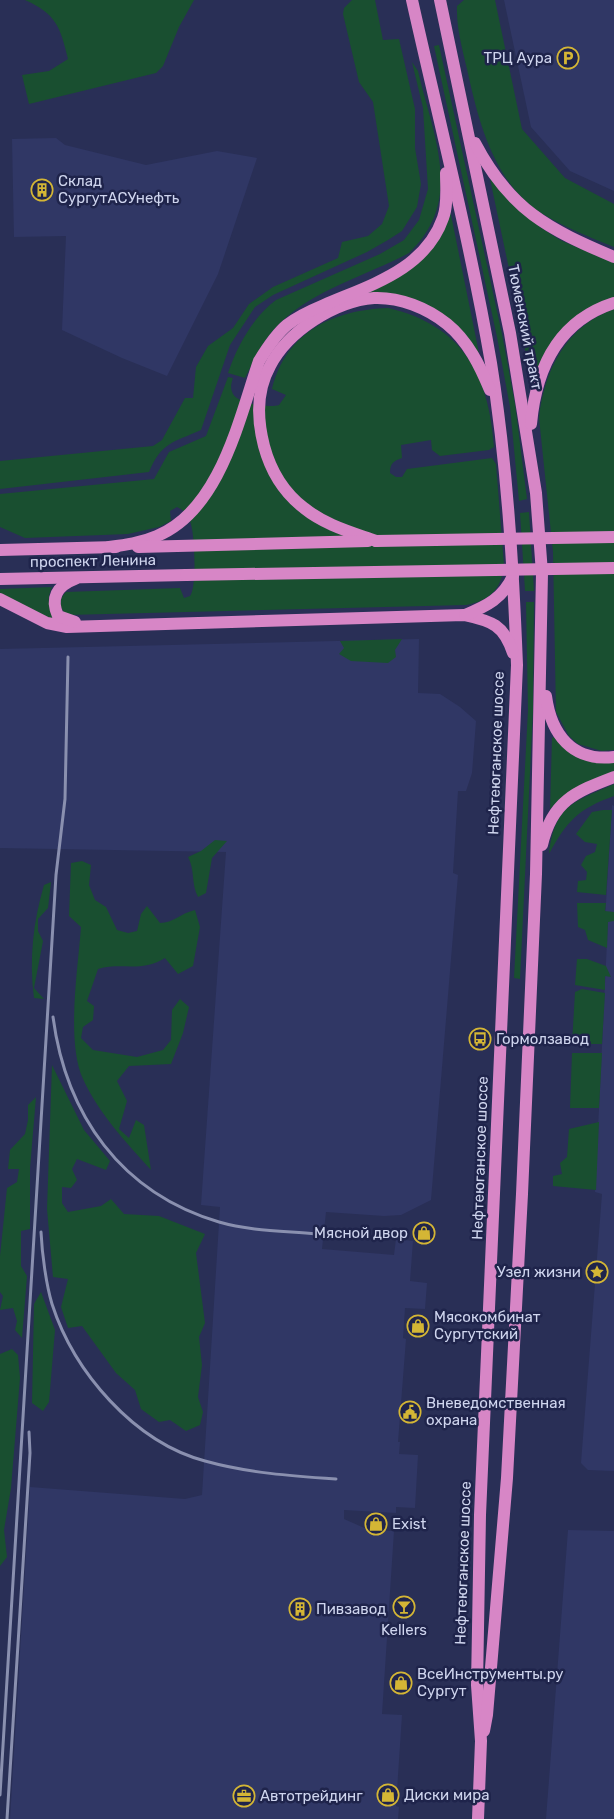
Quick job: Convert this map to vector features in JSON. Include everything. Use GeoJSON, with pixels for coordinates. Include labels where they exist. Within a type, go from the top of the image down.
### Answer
{"type":"FeatureCollection","features":[{"type":"Feature","properties":{"kind":"main road"},"geometry":{"type":"LineString","coordinates":[[412,0],[474,273],[491,364],[501,436],[513,576],[507,590],[494,601],[464,615]]}},
{"type":"Feature","properties":{"kind":"main road","name":"Тюменский тракт"},"geometry":{"type":"LineString","coordinates":[[440,0],[510,333],[529,442],[542,556],[542,664]]}},
{"type":"Feature","properties":{"kind":"main road"},"geometry":{"type":"LineString","coordinates":[[464,114],[475,143],[492,173],[520,206],[558,232],[614,257]]}},
{"type":"Feature","properties":{"kind":"main road"},"geometry":{"type":"LineString","coordinates":[[376,541],[330,524],[305,509],[289,495],[274,475],[258,419],[257,383],[259,360],[288,324],[312,310],[415,262],[427,249],[444,216],[446,153]]}},
{"type":"Feature","properties":{"kind":"main road"},"geometry":{"type":"LineString","coordinates":[[108,547],[139,542],[158,536],[177,525],[194,508],[216,479],[257,383],[281,348],[317,318],[362,300],[384,298],[412,304],[433,314],[446,323],[464,342],[481,369],[490,389],[501,436]]}},
{"type":"Feature","properties":{"kind":"main road"},"geometry":{"type":"LineString","coordinates":[[529,442],[535,393],[552,351],[576,322],[594,311],[614,303]]}},
{"type":"Feature","properties":{"kind":"main road","name":"проспект Ленина"},"geometry":{"type":"LineString","coordinates":[[0,550],[614,537]]}},
{"type":"Feature","properties":{"kind":"main road","name":"проспект Ленина"},"geometry":{"type":"LineString","coordinates":[[0,579],[614,568]]}},
{"type":"Feature","properties":{"kind":"main road","name":"Нефтеюганское шоссе"},"geometry":{"type":"LineString","coordinates":[[482,1741],[476,1685],[480,1515],[517,665],[513,576]]}},
{"type":"Feature","properties":{"kind":"main road"},"geometry":{"type":"LineString","coordinates":[[80,577],[60,586],[54,596],[54,606],[58,616],[69,622],[95,625]]}},
{"type":"Feature","properties":{"kind":"main road"},"geometry":{"type":"LineString","coordinates":[[0,599],[47,622],[67,627],[464,615],[484,619],[497,625],[508,638],[517,665]]}},
{"type":"Feature","properties":{"kind":"main road"},"geometry":{"type":"LineString","coordinates":[[542,664],[547,706],[555,729],[568,745],[579,752],[595,758],[614,757]]}},
{"type":"Feature","properties":{"kind":"main road","name":"Нефтеюганское шоссе"},"geometry":{"type":"LineString","coordinates":[[478,1819],[482,1741],[487,1715],[507,1478],[536,874],[542,664]]}},
{"type":"Feature","properties":{"kind":"main road"},"geometry":{"type":"LineString","coordinates":[[536,874],[546,828],[556,810],[570,797],[614,777]]}},
{"type":"Feature","properties":{"kind":"shaded area","name":"ТРЦ Аура"},"geometry":{"type":"Polygon","coordinates":[[[504,0],[614,0],[614,191],[570,171],[531,127],[504,0]]]}},
{"type":"Feature","properties":{"kind":"shaded area"},"geometry":{"type":"Polygon","coordinates":[[[56,138],[65,145],[146,165],[217,151],[257,158],[218,274],[167,376],[122,358],[62,330],[66,236],[14,237],[12,139],[56,138]]]}},
{"type":"Feature","properties":{"kind":"shaded area"},"geometry":{"type":"Polygon","coordinates":[[[419,639],[418,693],[440,694],[460,707],[476,721],[472,773],[466,791],[458,791],[453,873],[458,875],[431,1200],[401,1215],[384,1216],[326,1212],[322,1249],[394,1255],[396,1239],[413,1241],[410,1281],[427,1283],[425,1309],[405,1308],[403,1338],[406,1339],[398,1442],[400,1442],[399,1454],[418,1455],[415,1508],[396,1507],[396,1513],[344,1510],[344,1519],[369,1530],[394,1531],[382,1714],[402,1715],[396,1806],[399,1807],[398,1819],[10,1819],[30,1487],[185,1499],[202,1495],[220,1207],[201,1205],[226,852],[0,848],[0,649],[419,639]]]}},
{"type":"Feature","properties":{"kind":"shaded area"},"geometry":{"type":"Polygon","coordinates":[[[612,805],[614,806],[614,1471],[588,1470],[581,1463],[602,1194],[595,1192],[608,921],[605,919],[612,805]]]}},
{"type":"Feature","properties":{"kind":"shaded area"},"geometry":{"type":"Polygon","coordinates":[[[568,1530],[614,1531],[614,1819],[546,1819],[568,1530]]]}},
{"type":"Feature","properties":{"kind":"green space"},"geometry":{"type":"Polygon","coordinates":[[[25,0],[194,0],[179,27],[163,66],[156,73],[29,104],[22,75],[49,71],[68,59],[55,22],[44,10],[25,0]]]}},
{"type":"Feature","properties":{"kind":"green space"},"geometry":{"type":"Polygon","coordinates":[[[352,0],[375,0],[383,40],[399,39],[415,109],[415,148],[421,184],[417,207],[402,231],[367,252],[273,295],[255,307],[230,345],[201,430],[175,441],[164,449],[149,472],[0,489],[0,461],[153,446],[162,440],[185,398],[193,398],[196,367],[208,346],[233,328],[249,304],[273,287],[338,258],[342,242],[368,236],[382,224],[389,206],[373,102],[359,82],[343,14],[344,8],[352,0]]]}},
{"type":"Feature","properties":{"kind":"green space"},"geometry":{"type":"Polygon","coordinates":[[[464,0],[495,0],[522,129],[565,178],[614,204],[614,247],[586,236],[541,213],[525,201],[512,187],[501,170],[485,135],[473,97],[461,42],[457,6],[464,0]]]}},
{"type":"Feature","properties":{"kind":"green space"},"geometry":{"type":"Polygon","coordinates":[[[439,45],[502,334],[515,404],[527,499],[519,501],[510,407],[497,337],[434,46],[439,45]]]}},
{"type":"Feature","properties":{"kind":"green space"},"geometry":{"type":"Polygon","coordinates":[[[412,62],[418,71],[437,143],[440,167],[440,189],[436,211],[426,233],[409,253],[325,292],[294,311],[269,335],[245,378],[228,373],[236,353],[253,323],[276,300],[380,254],[404,240],[419,220],[428,189],[423,108],[412,62]]]}},
{"type":"Feature","properties":{"kind":"green space"},"geometry":{"type":"Polygon","coordinates":[[[490,179],[540,227],[560,240],[614,263],[614,297],[582,312],[534,384],[531,384],[519,316],[490,179]]]}},
{"type":"Feature","properties":{"kind":"green space"},"geometry":{"type":"Polygon","coordinates":[[[450,210],[479,353],[441,314],[364,296],[395,276],[450,210]]]}},
{"type":"Feature","properties":{"kind":"green space"},"geometry":{"type":"Polygon","coordinates":[[[388,308],[414,316],[435,327],[453,340],[467,356],[478,375],[486,397],[494,447],[489,450],[440,456],[432,450],[431,440],[401,445],[402,458],[393,463],[390,473],[396,477],[402,477],[407,469],[492,458],[496,464],[504,565],[497,587],[488,597],[466,605],[67,615],[62,610],[60,604],[66,592],[180,588],[184,598],[190,596],[194,583],[194,548],[192,527],[187,515],[177,507],[170,511],[171,521],[159,527],[128,534],[25,538],[0,527],[0,494],[154,479],[169,452],[206,436],[228,377],[233,378],[231,390],[233,394],[241,400],[262,405],[279,405],[286,395],[272,389],[279,369],[288,353],[300,339],[331,319],[349,313],[388,308]]]}},
{"type":"Feature","properties":{"kind":"green space"},"geometry":{"type":"Polygon","coordinates":[[[614,309],[614,750],[602,751],[578,744],[569,736],[556,712],[553,552],[539,418],[546,384],[560,352],[583,327],[597,317],[614,309]]]}},
{"type":"Feature","properties":{"kind":"green space"},"geometry":{"type":"Polygon","coordinates":[[[529,512],[534,591],[525,591],[520,513],[529,512]]]}},
{"type":"Feature","properties":{"kind":"green space"},"geometry":{"type":"Polygon","coordinates":[[[52,587],[49,604],[56,621],[0,594],[0,589],[52,587]]]}},
{"type":"Feature","properties":{"kind":"green space"},"geometry":{"type":"Polygon","coordinates":[[[526,602],[534,602],[533,710],[520,979],[514,978],[528,710],[526,602]]]}},
{"type":"Feature","properties":{"kind":"green space"},"geometry":{"type":"Polygon","coordinates":[[[402,639],[395,650],[396,657],[388,663],[351,661],[339,654],[344,648],[340,641],[402,639]]]}},
{"type":"Feature","properties":{"kind":"green space"},"geometry":{"type":"Polygon","coordinates":[[[554,737],[573,755],[580,758],[614,762],[614,772],[564,796],[550,809],[552,738],[554,737]]]}},
{"type":"Feature","properties":{"kind":"green space"},"geometry":{"type":"Polygon","coordinates":[[[614,784],[614,796],[582,811],[568,825],[549,854],[556,825],[561,815],[568,808],[587,796],[614,784]]]}},
{"type":"Feature","properties":{"kind":"green space"},"geometry":{"type":"Polygon","coordinates":[[[612,810],[606,895],[577,892],[578,881],[586,880],[587,872],[581,865],[586,856],[595,852],[597,844],[585,842],[576,834],[592,812],[612,810]]]}},
{"type":"Feature","properties":{"kind":"green space"},"geometry":{"type":"Polygon","coordinates":[[[215,840],[227,841],[212,858],[206,893],[198,897],[194,887],[192,866],[188,857],[201,851],[215,840]]]}},
{"type":"Feature","properties":{"kind":"green space"},"geometry":{"type":"Polygon","coordinates":[[[82,861],[91,865],[89,885],[95,900],[106,907],[117,930],[128,933],[137,931],[141,914],[147,906],[160,923],[165,923],[195,910],[200,927],[193,966],[178,974],[165,958],[148,965],[115,966],[98,969],[87,1001],[94,1006],[93,1020],[83,1027],[81,1038],[93,1050],[137,1057],[163,1050],[171,1040],[172,1010],[180,999],[189,1007],[183,1033],[171,1064],[129,1066],[117,1081],[127,1101],[119,1129],[129,1138],[136,1120],[144,1125],[151,1170],[97,1104],[89,1092],[78,1063],[75,1045],[74,1004],[81,927],[69,916],[71,863],[82,861]]]}},
{"type":"Feature","properties":{"kind":"green space"},"geometry":{"type":"Polygon","coordinates":[[[51,882],[48,908],[38,919],[38,931],[43,941],[34,988],[44,999],[34,998],[32,955],[37,913],[44,885],[51,882]]]}},
{"type":"Feature","properties":{"kind":"green space"},"geometry":{"type":"Polygon","coordinates":[[[577,903],[606,903],[605,911],[614,912],[614,921],[608,922],[607,948],[588,940],[585,930],[578,927],[577,903]]]}},
{"type":"Feature","properties":{"kind":"green space"},"geometry":{"type":"Polygon","coordinates":[[[577,959],[587,959],[606,966],[611,977],[605,976],[605,990],[575,985],[577,959]]]}},
{"type":"Feature","properties":{"kind":"green space"},"geometry":{"type":"Polygon","coordinates":[[[582,989],[605,993],[602,1044],[572,1044],[575,992],[582,989]]]}},
{"type":"Feature","properties":{"kind":"green space"},"geometry":{"type":"Polygon","coordinates":[[[572,1053],[602,1053],[599,1108],[570,1108],[572,1053]]]}},
{"type":"Feature","properties":{"kind":"green space"},"geometry":{"type":"Polygon","coordinates":[[[52,1065],[84,1130],[110,1161],[106,1170],[77,1159],[72,1169],[77,1180],[71,1188],[62,1187],[62,1203],[68,1212],[101,1206],[111,1199],[124,1214],[159,1216],[205,1234],[196,1253],[205,1323],[199,1337],[202,1365],[198,1397],[203,1412],[200,1425],[186,1431],[170,1420],[159,1422],[141,1409],[135,1390],[116,1373],[82,1326],[68,1328],[61,1307],[68,1279],[53,1277],[47,1209],[52,1065]]]}},
{"type":"Feature","properties":{"kind":"green space"},"geometry":{"type":"Polygon","coordinates":[[[36,1097],[30,1168],[30,1229],[21,1231],[21,1266],[27,1276],[22,1338],[15,1330],[17,1321],[13,1308],[0,1310],[3,1296],[0,1292],[0,1256],[7,1188],[17,1182],[19,1169],[8,1169],[10,1150],[25,1134],[28,1120],[28,1105],[36,1097]]]}},
{"type":"Feature","properties":{"kind":"green space"},"geometry":{"type":"Polygon","coordinates":[[[599,1122],[596,1190],[553,1186],[553,1176],[562,1174],[560,1163],[567,1157],[569,1129],[599,1122]]]}},
{"type":"Feature","properties":{"kind":"green space"},"geometry":{"type":"Polygon","coordinates":[[[41,1292],[55,1330],[49,1402],[43,1411],[32,1403],[34,1304],[41,1292]]]}},
{"type":"Feature","properties":{"kind":"green space"},"geometry":{"type":"Polygon","coordinates":[[[12,1349],[18,1355],[20,1378],[11,1488],[4,1530],[7,1557],[0,1566],[0,1354],[12,1349]]]}},
{"type":"Feature","properties":{"kind":"railway"},"geometry":{"type":"LineString","coordinates":[[0,1795],[56,875],[65,799],[68,657]]}},
{"type":"Feature","properties":{"kind":"railway"},"geometry":{"type":"LineString","coordinates":[[53,1017],[60,1053],[71,1086],[85,1117],[104,1145],[127,1170],[154,1192],[184,1209],[219,1222],[255,1229],[316,1234]]}},
{"type":"Feature","properties":{"kind":"railway"},"geometry":{"type":"LineString","coordinates":[[41,1232],[48,1287],[52,1304],[62,1329],[75,1355],[91,1379],[131,1421],[154,1438],[179,1452],[205,1461],[254,1471],[336,1479]]}},
{"type":"Feature","properties":{"kind":"railway"},"geometry":{"type":"LineString","coordinates":[[7,1819],[30,1453],[29,1432]]}},
{"type":"Feature","properties":{"kind":"place","name":"ТРЦ Аура"},"geometry":{"type":"Point","coordinates":[568,58]}},
{"type":"Feature","properties":{"kind":"place","name":"Склад СургутАСУнефть"},"geometry":{"type":"Point","coordinates":[42,190]}},
{"type":"Feature","properties":{"kind":"place","name":"Гормолзавод"},"geometry":{"type":"Point","coordinates":[480,1039]}},
{"type":"Feature","properties":{"kind":"place","name":"Мясной двор"},"geometry":{"type":"Point","coordinates":[424,1233]}},
{"type":"Feature","properties":{"kind":"place","name":"Узел жизни"},"geometry":{"type":"Point","coordinates":[597,1272]}},
{"type":"Feature","properties":{"kind":"place","name":"Мясокомбинат Сургутский"},"geometry":{"type":"Point","coordinates":[418,1326]}},
{"type":"Feature","properties":{"kind":"place","name":"Вневедомственная охрана"},"geometry":{"type":"Point","coordinates":[410,1412]}},
{"type":"Feature","properties":{"kind":"place","name":"Exist"},"geometry":{"type":"Point","coordinates":[376,1524]}},
{"type":"Feature","properties":{"kind":"place","name":"Kellers"},"geometry":{"type":"Point","coordinates":[404,1607]}},
{"type":"Feature","properties":{"kind":"place","name":"Пивзавод"},"geometry":{"type":"Point","coordinates":[300,1609]}},
{"type":"Feature","properties":{"kind":"place","name":"ВсеИнструменты.ру Сургут"},"geometry":{"type":"Point","coordinates":[401,1683]}},
{"type":"Feature","properties":{"kind":"place","name":"Диски мира"},"geometry":{"type":"Point","coordinates":[388,1795]}},
{"type":"Feature","properties":{"kind":"place","name":"Автотрейдинг"},"geometry":{"type":"Point","coordinates":[244,1796]}}]}
